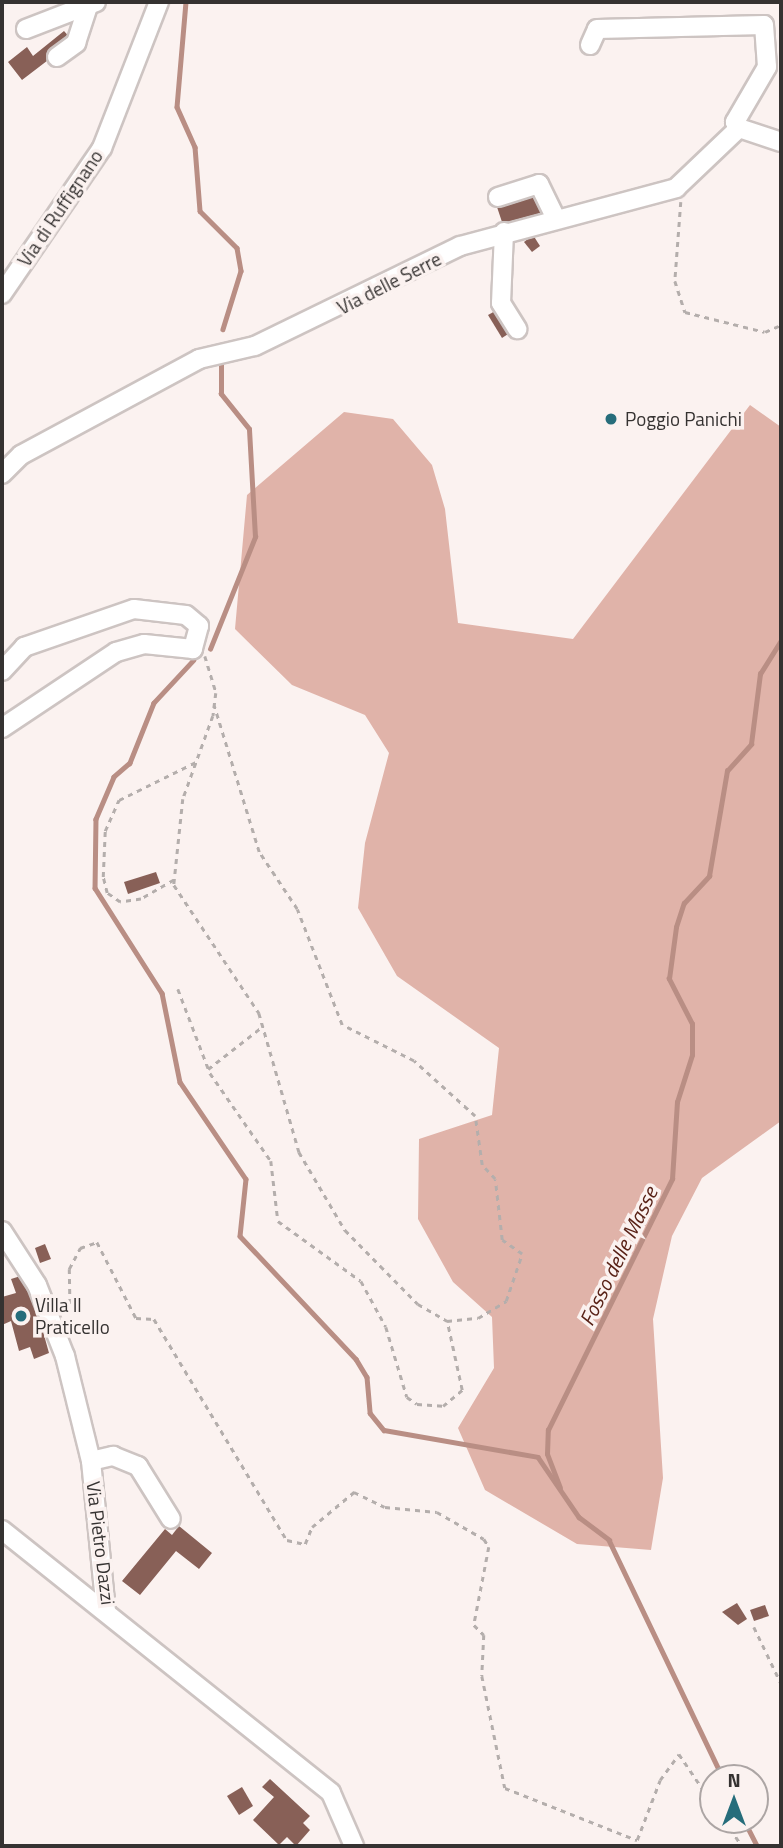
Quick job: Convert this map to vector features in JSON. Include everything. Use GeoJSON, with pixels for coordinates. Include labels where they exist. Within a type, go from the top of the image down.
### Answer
{"type":"FeatureCollection","features":[{"type":"Feature","properties":{"kind":"street","name":"Via di Ruffignano"},"geometry":{"type":"LineString","coordinates":[[2,294],[102,148],[159,2]]}},
{"type":"Feature","properties":{"kind":"street"},"geometry":{"type":"LineString","coordinates":[[26,29],[92,5]]}},
{"type":"Feature","properties":{"kind":"street"},"geometry":{"type":"LineString","coordinates":[[57,57],[76,43],[92,5]]}},
{"type":"Feature","properties":{"kind":"street"},"geometry":{"type":"LineString","coordinates":[[590,45],[597,29],[764,25],[767,67],[735,122],[739,128],[781,142]]}},
{"type":"Feature","properties":{"kind":"street"},"geometry":{"type":"LineString","coordinates":[[676,188],[739,128]]}},
{"type":"Feature","properties":{"kind":"street"},"geometry":{"type":"LineString","coordinates":[[498,197],[539,184],[555,217]]}},
{"type":"Feature","properties":{"kind":"street","name":"Via delle Serre"},"geometry":{"type":"LineString","coordinates":[[2,474],[21,455],[199,359],[255,346],[460,246],[555,217],[676,188]]}},
{"type":"Feature","properties":{"kind":"street"},"geometry":{"type":"LineString","coordinates":[[504,232],[501,303],[516,329]]}},
{"type":"Feature","properties":{"kind":"street"},"geometry":{"type":"LineString","coordinates":[[2,671],[24,647],[134,609],[186,615],[199,626],[193,649],[144,644],[116,652],[2,728]]}},
{"type":"Feature","properties":{"kind":"street","name":"Via Pietro Dazzi"},"geometry":{"type":"LineString","coordinates":[[2,1231],[37,1285],[58,1336],[91,1461],[106,1610],[331,1793],[354,1846]]}},
{"type":"Feature","properties":{"kind":"street"},"geometry":{"type":"LineString","coordinates":[[91,1461],[113,1456],[138,1466],[171,1518]]}},
{"type":"Feature","properties":{"kind":"street"},"geometry":{"type":"LineString","coordinates":[[2,1530],[106,1610]]}},
{"type":"Feature","properties":{"kind":"path"},"geometry":{"type":"LineString","coordinates":[[676,188],[681,196],[678,302],[685,312],[765,332],[781,325]]}},
{"type":"Feature","properties":{"kind":"path"},"geometry":{"type":"LineString","coordinates":[[193,649],[211,667],[214,706],[259,852],[297,909],[342,1025],[414,1061],[475,1116],[482,1165],[495,1180],[502,1240],[522,1254],[506,1301],[478,1318],[447,1321],[418,1304],[345,1230],[299,1152],[264,1025],[174,880],[183,799],[214,706]]}},
{"type":"Feature","properties":{"kind":"path"},"geometry":{"type":"LineString","coordinates":[[174,880],[141,899],[120,902],[107,893],[107,823],[119,800],[196,762]]}},
{"type":"Feature","properties":{"kind":"path"},"geometry":{"type":"LineString","coordinates":[[178,989],[208,1069],[271,1161],[278,1221],[362,1281],[386,1327],[407,1396],[417,1404],[443,1406],[462,1390],[447,1321]]}},
{"type":"Feature","properties":{"kind":"path"},"geometry":{"type":"LineString","coordinates":[[208,1069],[264,1025]]}},
{"type":"Feature","properties":{"kind":"path"},"geometry":{"type":"LineString","coordinates":[[58,1336],[73,1316],[72,1260],[80,1248],[97,1242],[107,1252],[131,1312],[136,1318],[154,1319],[287,1540],[305,1544],[312,1527],[354,1492],[384,1507],[438,1512],[484,1539],[488,1563],[475,1599],[474,1625],[484,1636],[482,1675],[505,1788],[637,1840],[664,1772],[679,1754],[699,1783]]}},
{"type":"Feature","properties":{"kind":"path"},"geometry":{"type":"LineString","coordinates":[[754,1627],[781,1683]]}},
{"type":"Feature","properties":{"kind":"shaded area"},"geometry":{"type":"Polygon","coordinates":[[[750,405],[781,427],[781,1121],[702,1178],[672,1236],[653,1319],[663,1478],[651,1550],[577,1544],[485,1490],[458,1428],[494,1368],[492,1317],[453,1282],[418,1219],[419,1139],[492,1115],[499,1048],[397,976],[358,908],[365,843],[389,753],[365,715],[292,685],[235,629],[247,495],[344,412],[393,419],[432,465],[445,509],[458,623],[573,639],[750,405]]]}},
{"type":"Feature","properties":{"kind":"building"},"geometry":{"type":"Polygon","coordinates":[[[64,31],[73,41],[22,80],[8,62],[27,47],[33,56],[64,31]]]}},
{"type":"Feature","properties":{"kind":"building"},"geometry":{"type":"Polygon","coordinates":[[[534,195],[541,213],[503,225],[497,207],[534,195]]]}},
{"type":"Feature","properties":{"kind":"building"},"geometry":{"type":"Polygon","coordinates":[[[533,235],[540,246],[532,252],[524,242],[533,235]]]}},
{"type":"Feature","properties":{"kind":"building"},"geometry":{"type":"Polygon","coordinates":[[[497,310],[511,332],[502,338],[488,315],[497,310]]]}},
{"type":"Feature","properties":{"kind":"building"},"geometry":{"type":"Polygon","coordinates":[[[156,872],[160,883],[128,894],[124,882],[156,872]]]}},
{"type":"Feature","properties":{"kind":"building"},"geometry":{"type":"Polygon","coordinates":[[[45,1244],[51,1259],[40,1263],[35,1248],[45,1244]]]}},
{"type":"Feature","properties":{"kind":"building","name":"Villa Il Praticello"},"geometry":{"type":"Polygon","coordinates":[[[27,1274],[49,1353],[34,1359],[30,1347],[19,1351],[11,1321],[2,1325],[2,1297],[16,1293],[11,1279],[27,1274]]]}},
{"type":"Feature","properties":{"kind":"building"},"geometry":{"type":"Polygon","coordinates":[[[179,1526],[212,1553],[199,1569],[176,1551],[140,1595],[122,1581],[165,1529],[172,1535],[179,1526]]]}},
{"type":"Feature","properties":{"kind":"building"},"geometry":{"type":"Polygon","coordinates":[[[737,1603],[747,1619],[738,1625],[722,1612],[737,1603]]]}},
{"type":"Feature","properties":{"kind":"building"},"geometry":{"type":"Polygon","coordinates":[[[765,1605],[769,1616],[754,1621],[750,1610],[765,1605]]]}},
{"type":"Feature","properties":{"kind":"building"},"geometry":{"type":"Polygon","coordinates":[[[270,1779],[310,1816],[303,1823],[310,1830],[296,1846],[287,1837],[279,1845],[253,1820],[274,1797],[262,1787],[270,1779]]]}},
{"type":"Feature","properties":{"kind":"building"},"geometry":{"type":"Polygon","coordinates":[[[242,1787],[253,1806],[239,1815],[227,1796],[242,1787]]]}},
{"type":"Feature","properties":{"kind":"waterway"},"geometry":{"type":"LineString","coordinates":[[186,2],[177,107],[195,147],[200,211],[237,248],[241,271],[223,329]]}},
{"type":"Feature","properties":{"kind":"waterway"},"geometry":{"type":"LineString","coordinates":[[210,649],[255,537],[249,429],[221,394],[221,358]]}},
{"type":"Feature","properties":{"kind":"waterway","name":"Fosso delle Masse"},"geometry":{"type":"LineString","coordinates":[[560,1488],[547,1454],[548,1430],[672,1179],[677,1102],[692,1055],[692,1024],[669,979],[676,927],[684,903],[709,876],[727,771],[751,744],[760,674],[781,641]]}},
{"type":"Feature","properties":{"kind":"waterway"},"geometry":{"type":"LineString","coordinates":[[194,660],[154,703],[130,763],[114,777],[96,819],[95,888],[162,993],[180,1082],[246,1179],[240,1236],[356,1359],[367,1377],[370,1413],[384,1430],[538,1457],[579,1517],[609,1540],[716,1764]]}},
{"type":"Feature","properties":{"kind":"waterway","name":"Fosso delle Masse"},"geometry":{"type":"LineString","coordinates":[[751,1834],[757,1846]]}},
{"type":"Feature","properties":{"kind":"place","name":"Poggio Panichi"},"geometry":{"type":"Point","coordinates":[611,419]}},
{"type":"Feature","properties":{"kind":"place","name":"Villa Il Praticello"},"geometry":{"type":"Point","coordinates":[21,1316]}}]}
